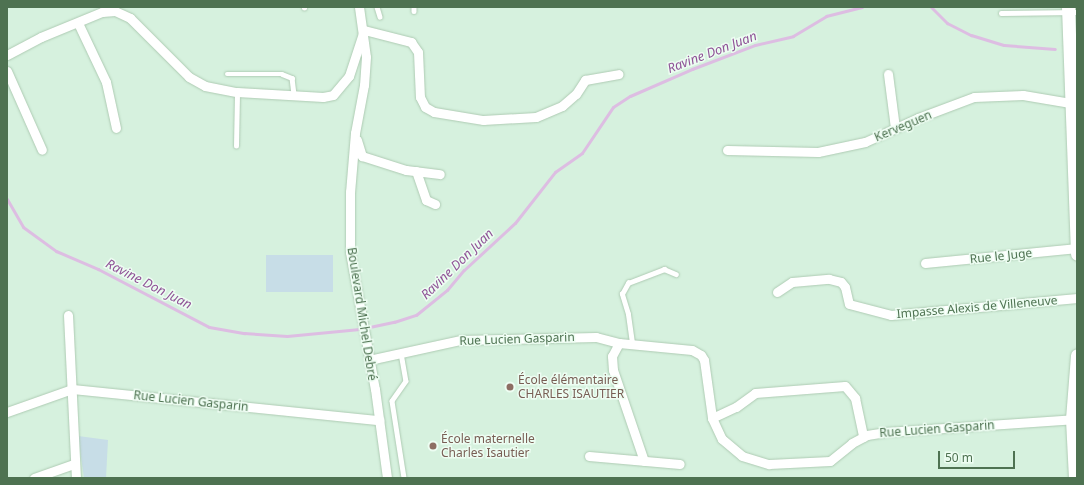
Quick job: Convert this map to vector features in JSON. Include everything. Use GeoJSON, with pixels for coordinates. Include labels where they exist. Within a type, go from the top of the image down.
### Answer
{"type":"FeatureCollection","features":[{"type":"Feature","properties":{"kind":"main road"},"geometry":{"type":"LineString","coordinates":[[1071,10],[1077,254]]}},
{"type":"Feature","properties":{"kind":"main road"},"geometry":{"type":"LineString","coordinates":[[1075,478],[1077,355]]}},
{"type":"Feature","properties":{"kind":"street","name":"Boulevard Michel Debré"},"geometry":{"type":"LineString","coordinates":[[359,7],[364,30],[366,57],[364,85],[355,132],[350,192],[350,252],[365,334],[387,478]]}},
{"type":"Feature","properties":{"kind":"street"},"geometry":{"type":"LineString","coordinates":[[7,55],[42,37],[102,12],[115,11],[130,18],[189,77],[205,86],[237,92],[294,94],[323,97],[333,95],[349,76],[364,30],[411,42],[418,52],[420,97],[425,107],[434,112],[483,120],[536,117],[562,106],[576,94],[584,80],[618,74]]}},
{"type":"Feature","properties":{"kind":"street"},"geometry":{"type":"LineString","coordinates":[[78,23],[106,82],[116,128]]}},
{"type":"Feature","properties":{"kind":"street"},"geometry":{"type":"LineString","coordinates":[[7,71],[42,150]]}},
{"type":"Feature","properties":{"kind":"street"},"geometry":{"type":"LineString","coordinates":[[888,74],[895,128]]}},
{"type":"Feature","properties":{"kind":"street","name":"Kerveguen"},"geometry":{"type":"LineString","coordinates":[[727,150],[818,152],[866,142],[895,128],[974,98],[1023,96],[1074,104]]}},
{"type":"Feature","properties":{"kind":"street"},"geometry":{"type":"LineString","coordinates":[[355,132],[362,156],[416,171],[440,174]]}},
{"type":"Feature","properties":{"kind":"street"},"geometry":{"type":"LineString","coordinates":[[416,171],[426,200],[435,204]]}},
{"type":"Feature","properties":{"kind":"street","name":"Rue le Juge"},"geometry":{"type":"LineString","coordinates":[[925,263],[1077,248]]}},
{"type":"Feature","properties":{"kind":"street","name":"Impasse Alexis de Villeneuve"},"geometry":{"type":"LineString","coordinates":[[777,292],[792,282],[828,279],[841,282],[845,287],[849,304],[891,315],[1077,298]]}},
{"type":"Feature","properties":{"kind":"street"},"geometry":{"type":"LineString","coordinates":[[68,315],[74,464],[76,478]]}},
{"type":"Feature","properties":{"kind":"street","name":"Rue Lucien Gasparin"},"geometry":{"type":"LineString","coordinates":[[369,360],[460,340],[596,337],[619,342],[692,350],[701,355],[712,418],[722,439],[742,456],[769,464],[830,461],[863,437],[886,432],[1075,419]]}},
{"type":"Feature","properties":{"kind":"street"},"geometry":{"type":"LineString","coordinates":[[619,342],[612,356],[613,370],[644,461]]}},
{"type":"Feature","properties":{"kind":"street"},"geometry":{"type":"LineString","coordinates":[[712,418],[736,407],[755,393],[845,386],[855,398],[863,437]]}},
{"type":"Feature","properties":{"kind":"street","name":"Rue Lucien Gasparin"},"geometry":{"type":"LineString","coordinates":[[7,412],[72,390],[379,420]]}},
{"type":"Feature","properties":{"kind":"street"},"geometry":{"type":"LineString","coordinates":[[589,456],[680,464]]}},
{"type":"Feature","properties":{"kind":"street"},"geometry":{"type":"LineString","coordinates":[[34,478],[74,464]]}},
{"type":"Feature","properties":{"kind":"lane"},"geometry":{"type":"LineString","coordinates":[[377,7],[380,16]]}},
{"type":"Feature","properties":{"kind":"lane"},"geometry":{"type":"LineString","coordinates":[[1001,13],[1071,10]]}},
{"type":"Feature","properties":{"kind":"lane"},"geometry":{"type":"LineString","coordinates":[[227,74],[282,74],[292,78],[294,94]]}},
{"type":"Feature","properties":{"kind":"lane"},"geometry":{"type":"LineString","coordinates":[[236,146],[237,92]]}},
{"type":"Feature","properties":{"kind":"lane"},"geometry":{"type":"LineString","coordinates":[[632,343],[628,314],[622,294],[628,283],[664,269],[676,274]]}},
{"type":"Feature","properties":{"kind":"lane"},"geometry":{"type":"LineString","coordinates":[[401,353],[406,381],[392,401],[404,478]]}},
{"type":"Feature","properties":{"kind":"shaded area"},"geometry":{"type":"Polygon","coordinates":[[[7,7],[1077,7],[1077,478],[7,478],[7,7]]]}},
{"type":"Feature","properties":{"kind":"shaded area"},"geometry":{"type":"Polygon","coordinates":[[[266,255],[333,255],[333,292],[266,292],[266,255]]]}},
{"type":"Feature","properties":{"kind":"shaded area"},"geometry":{"type":"Polygon","coordinates":[[[78,436],[108,440],[106,478],[84,478],[78,436]]]}},
{"type":"Feature","properties":{"kind":"waterway","name":"Ravine Don Juan"},"geometry":{"type":"LineString","coordinates":[[7,199],[23,227],[56,251],[98,269],[209,327],[244,333],[287,336],[360,329],[394,322],[416,315],[447,290],[464,270],[515,223],[555,172],[582,153],[613,107],[630,96],[692,69],[755,45],[793,36],[826,16],[862,7]]}},
{"type":"Feature","properties":{"kind":"waterway","name":"Ravine Don Juan"},"geometry":{"type":"LineString","coordinates":[[931,7],[947,23],[971,35],[1004,45],[1055,49]]}},
{"type":"Feature","properties":{"kind":"place","name":"École élémentaire CHARLES ISAUTIER"},"geometry":{"type":"Point","coordinates":[510,387]}},
{"type":"Feature","properties":{"kind":"place","name":"École maternelle Charles Isautier"},"geometry":{"type":"Point","coordinates":[433,446]}}]}
